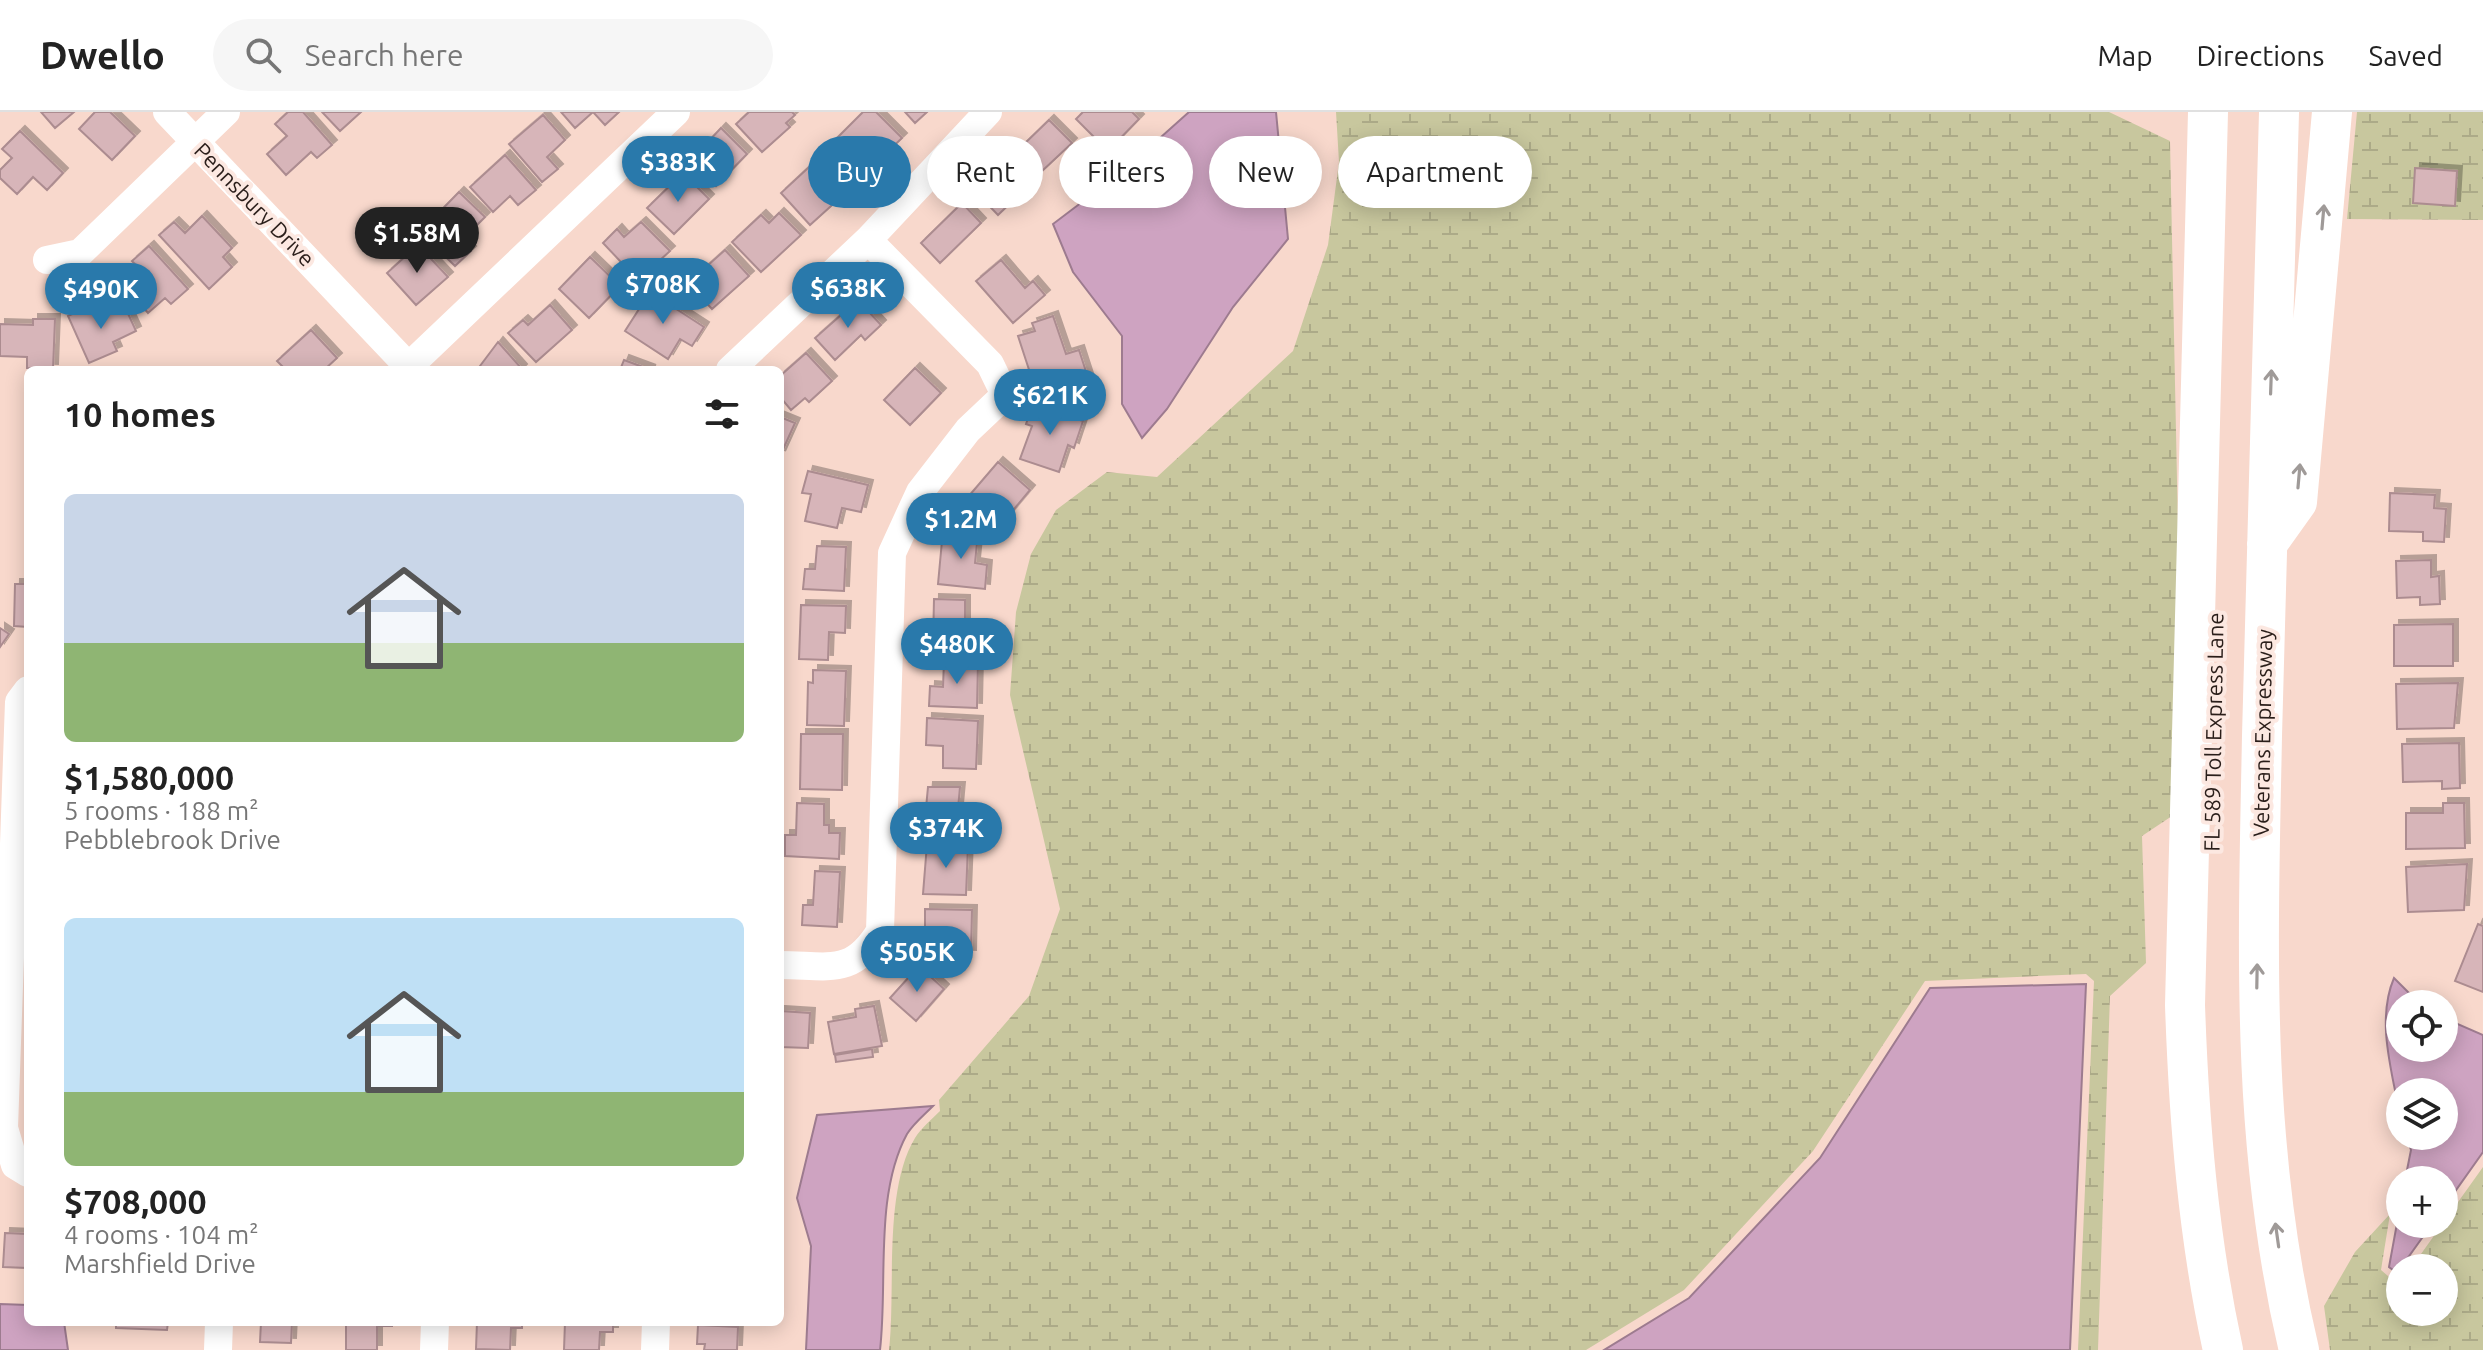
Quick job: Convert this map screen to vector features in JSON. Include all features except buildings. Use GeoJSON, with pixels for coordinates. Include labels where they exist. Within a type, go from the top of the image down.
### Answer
{"type":"FeatureCollection","features":[{"type":"Feature","properties":{"kind":"highway"},"geometry":{"type":"LineString","coordinates":[[2188,112],[2188,140],[2206,171]]}},
{"type":"Feature","properties":{"kind":"highway"},"geometry":{"type":"LineString","coordinates":[[2208,112],[2185,1005],[2190,1135],[2209,1288],[2223,1350]]}},
{"type":"Feature","properties":{"kind":"highway","name":"FL 589 Toll Express Lane"},"geometry":{"type":"LineString","coordinates":[[2229,112],[2206,998],[2218,1203],[2244,1350]]}},
{"type":"Feature","properties":{"kind":"highway","name":"Veterans Expressway"},"geometry":{"type":"LineString","coordinates":[[2279,112],[2257,1006],[2259,1083],[2282,1271],[2299,1350]]}},
{"type":"Feature","properties":{"kind":"highway"},"geometry":{"type":"LineString","coordinates":[[2267,544],[2297,502],[2332,112]]}},
{"type":"Feature","properties":{"kind":"street","name":"Pennsbury Drive"},"geometry":{"type":"LineString","coordinates":[[167,112],[405,366]]}},
{"type":"Feature","properties":{"kind":"street"},"geometry":{"type":"LineString","coordinates":[[47,260],[80,253],[226,112]]}},
{"type":"Feature","properties":{"kind":"street"},"geometry":{"type":"LineString","coordinates":[[409,366],[676,112]]}},
{"type":"Feature","properties":{"kind":"street"},"geometry":{"type":"LineString","coordinates":[[734,366],[868,240],[988,112]]}},
{"type":"Feature","properties":{"kind":"street"},"geometry":{"type":"LineString","coordinates":[[784,965],[842,965],[866,954],[880,931],[892,553],[920,492],[968,430],[1005,395],[990,364],[868,240]]}},
{"type":"Feature","properties":{"kind":"street"},"geometry":{"type":"LineString","coordinates":[[24,695],[19,702],[4,1128],[15,1165],[24,1171]]}},
{"type":"Feature","properties":{"kind":"street"},"geometry":{"type":"LineString","coordinates":[[218,1350],[219,1326]]}},
{"type":"Feature","properties":{"kind":"street"},"geometry":{"type":"LineString","coordinates":[[434,1350],[435,1326]]}},
{"type":"Feature","properties":{"kind":"street"},"geometry":{"type":"LineString","coordinates":[[655,1350],[656,1326]]}},
{"type":"Feature","properties":{"kind":"green space"},"geometry":{"type":"Polygon","coordinates":[[[1336,112],[2109,112],[2170,141],[2182,722],[2178,812],[2142,836],[2146,963],[2110,996],[2098,1350],[2078,1350],[2094,981],[2086,974],[1925,981],[1813,1151],[1684,1290],[1586,1350],[889,1350],[895,1213],[905,1160],[917,1134],[940,1111],[939,1100],[1029,996],[1060,909],[1010,695],[1016,612],[1031,554],[1056,510],[1107,472],[1157,477],[1293,351],[1328,245],[1338,170],[1338,208],[1532,208],[1532,136],[1338,136],[1338,145],[1336,112]]]}},
{"type":"Feature","properties":{"kind":"green space"},"geometry":{"type":"Polygon","coordinates":[[[2357,112],[2483,112],[2483,220],[2347,219],[2357,112]]]}},
{"type":"Feature","properties":{"kind":"green space"},"geometry":{"type":"Polygon","coordinates":[[[2483,1167],[2483,1350],[2330,1350],[2324,1306],[2355,1252],[2386,1218],[2381,1270],[2386,1274],[2386,1326],[2458,1326],[2458,1254],[2421,1254],[2432,1238],[2458,1238],[2458,1202],[2483,1167]]]}},
{"type":"Feature","properties":{"kind":"shaded area"},"geometry":{"type":"Polygon","coordinates":[[[1189,112],[1276,112],[1278,136],[1209,136],[1209,208],[1285,208],[1288,239],[1233,307],[1167,409],[1142,438],[1122,404],[1122,336],[1073,272],[1053,224],[1074,208],[1193,208],[1193,136],[1162,136],[1189,112]]]}},
{"type":"Feature","properties":{"kind":"shaded area"},"geometry":{"type":"Polygon","coordinates":[[[2394,978],[2406,990],[2390,990],[2394,978]]]}},
{"type":"Feature","properties":{"kind":"shaded area"},"geometry":{"type":"Polygon","coordinates":[[[2086,984],[2070,1350],[1604,1350],[1689,1298],[1820,1158],[1930,988],[2086,984]]]}},
{"type":"Feature","properties":{"kind":"shaded area"},"geometry":{"type":"Polygon","coordinates":[[[2458,1024],[2483,1035],[2483,1152],[2458,1187],[2458,1166],[2408,1166],[2411,1150],[2458,1150],[2458,1078],[2393,1078],[2390,1064],[2458,1062],[2458,1024]]]}},
{"type":"Feature","properties":{"kind":"shaded area"},"geometry":{"type":"Polygon","coordinates":[[[933,1106],[907,1134],[890,1184],[884,1240],[880,1350],[806,1350],[811,1246],[797,1198],[817,1115],[933,1106]]]}},
{"type":"Feature","properties":{"kind":"shaded area"},"geometry":{"type":"Polygon","coordinates":[[[2394,1238],[2422,1238],[2411,1254],[2391,1254],[2394,1238]]]}},
{"type":"Feature","properties":{"kind":"shaded area"},"geometry":{"type":"Polygon","coordinates":[[[0,1304],[24,1305],[24,1326],[65,1326],[68,1350],[0,1350],[0,1304]]]}}]}
